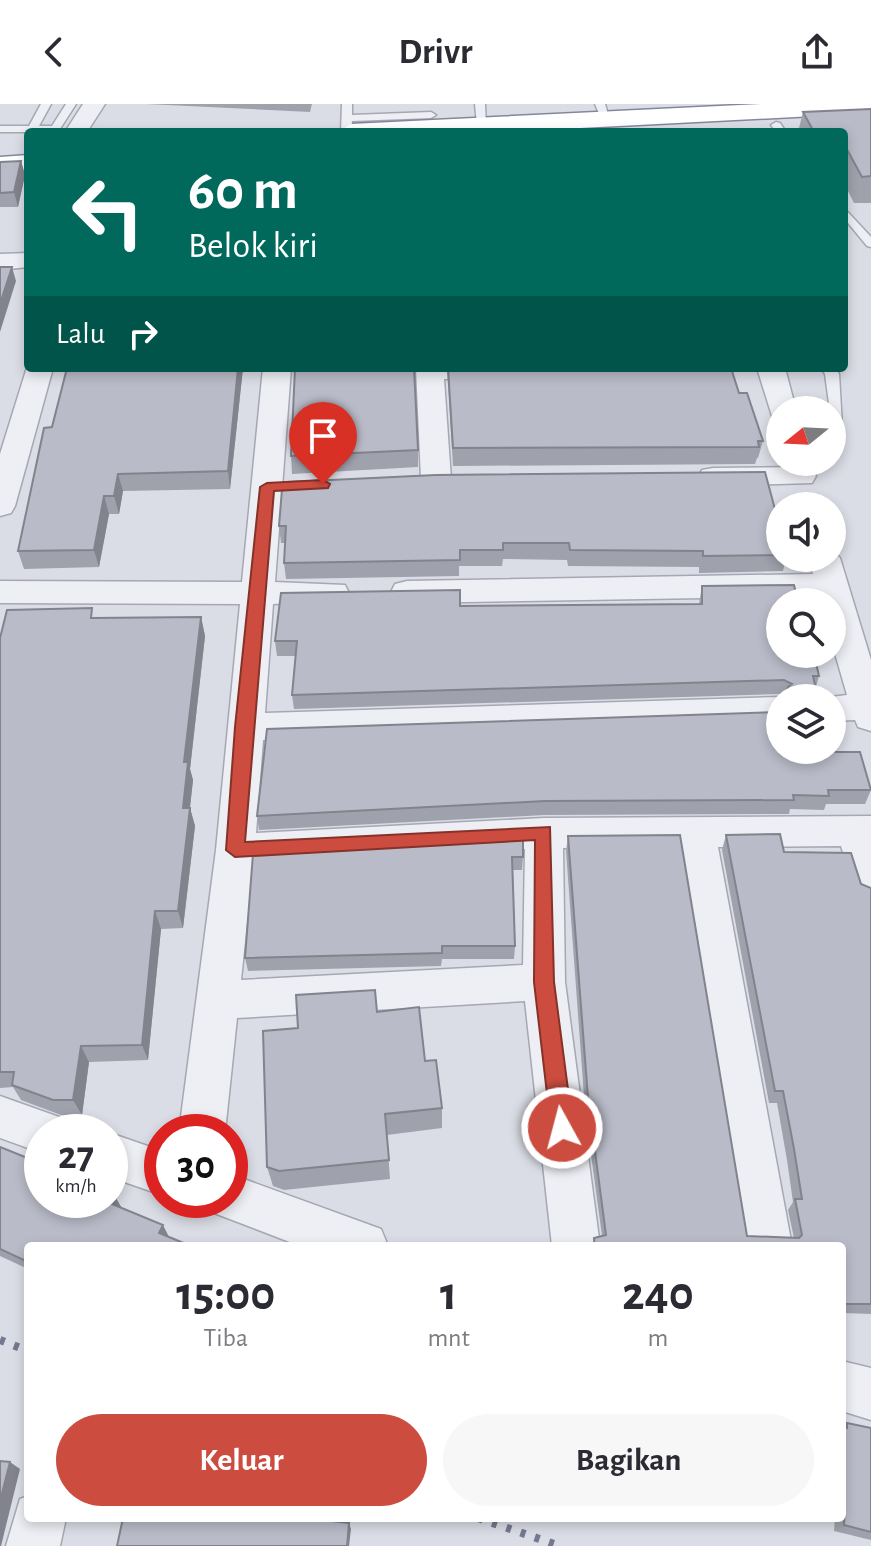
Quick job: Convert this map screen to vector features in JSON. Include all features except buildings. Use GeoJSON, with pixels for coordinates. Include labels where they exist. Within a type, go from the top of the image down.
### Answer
{"type":"FeatureCollection","features":[{"type":"Feature","properties":{"kind":"highway"},"geometry":{"type":"LineString","coordinates":[[668,128],[772,114],[871,106]]}},
{"type":"Feature","properties":{"kind":"highway"},"geometry":{"type":"LineString","coordinates":[[348,127],[481,115],[603,112],[772,114],[871,121]]}},
{"type":"Feature","properties":{"kind":"highway"},"geometry":{"type":"LineString","coordinates":[[0,150],[24,141]]}},
{"type":"Feature","properties":{"kind":"highway"},"geometry":{"type":"LineString","coordinates":[[0,165],[24,163]]}},
{"type":"Feature","properties":{"kind":"street"},"geometry":{"type":"LineString","coordinates":[[66,128],[94,104]]}},
{"type":"Feature","properties":{"kind":"street"},"geometry":{"type":"LineString","coordinates":[[0,262],[24,260]]}},
{"type":"Feature","properties":{"kind":"street"},"geometry":{"type":"LineString","coordinates":[[0,506],[38,372]]}},
{"type":"Feature","properties":{"kind":"street"},"geometry":{"type":"LineString","coordinates":[[204,1114],[235,850],[255,594],[282,486],[277,372]]}},
{"type":"Feature","properties":{"kind":"street"},"geometry":{"type":"LineString","coordinates":[[430,372],[436,479]]}},
{"type":"Feature","properties":{"kind":"street"},"geometry":{"type":"LineString","coordinates":[[772,372],[778,396]]}},
{"type":"Feature","properties":{"kind":"street"},"geometry":{"type":"LineString","coordinates":[[690,477],[766,471]]}},
{"type":"Feature","properties":{"kind":"street"},"geometry":{"type":"LineString","coordinates":[[405,480],[468,478]]}},
{"type":"Feature","properties":{"kind":"street"},"geometry":{"type":"LineString","coordinates":[[0,592],[372,592],[828,572],[869,712],[846,710]]}},
{"type":"Feature","properties":{"kind":"street"},"geometry":{"type":"LineString","coordinates":[[243,727],[766,710]]}},
{"type":"Feature","properties":{"kind":"street"},"geometry":{"type":"LineString","coordinates":[[696,832],[767,1242]]}},
{"type":"Feature","properties":{"kind":"street"},"geometry":{"type":"LineString","coordinates":[[235,850],[544,833],[863,832],[871,886]]}},
{"type":"Feature","properties":{"kind":"street"},"geometry":{"type":"LineString","coordinates":[[544,833],[544,982],[576,1242]]}},
{"type":"Feature","properties":{"kind":"street"},"geometry":{"type":"LineString","coordinates":[[218,1000],[544,982]]}},
{"type":"Feature","properties":{"kind":"street"},"geometry":{"type":"LineString","coordinates":[[0,1117],[24,1125]]}},
{"type":"Feature","properties":{"kind":"street"},"geometry":{"type":"LineString","coordinates":[[248,1204],[353,1242]]}},
{"type":"Feature","properties":{"kind":"street"},"geometry":{"type":"LineString","coordinates":[[846,1387],[871,1394]]}},
{"type":"Feature","properties":{"kind":"street"},"geometry":{"type":"LineString","coordinates":[[33,1546],[38,1522]]}},
{"type":"Feature","properties":{"kind":"lane"},"geometry":{"type":"LineString","coordinates":[[35,128],[46,104]]}},
{"type":"Feature","properties":{"kind":"lane"},"geometry":{"type":"LineString","coordinates":[[63,128],[71,104]]}},
{"type":"Feature","properties":{"kind":"lane"},"geometry":{"type":"LineString","coordinates":[[347,104],[348,127],[431,115]]}},
{"type":"Feature","properties":{"kind":"lane"},"geometry":{"type":"LineString","coordinates":[[0,129],[24,137]]}},
{"type":"Feature","properties":{"kind":"lane"},"geometry":{"type":"LineString","coordinates":[[848,216],[871,244]]}},
{"type":"Feature","properties":{"kind":"lane"},"geometry":{"type":"LineString","coordinates":[[831,372],[834,396]]}},
{"type":"Feature","properties":{"kind":"railway"},"geometry":{"type":"LineString","coordinates":[[0,1340],[24,1349]]}},
{"type":"Feature","properties":{"kind":"railway"},"geometry":{"type":"LineString","coordinates":[[490,1522],[560,1546]]}},
{"type":"Feature","properties":{"kind":"route"},"geometry":{"type":"LineString","coordinates":[[323,484],[267,487],[243,727],[235,850],[544,833],[544,982],[562,1128]]}}]}
